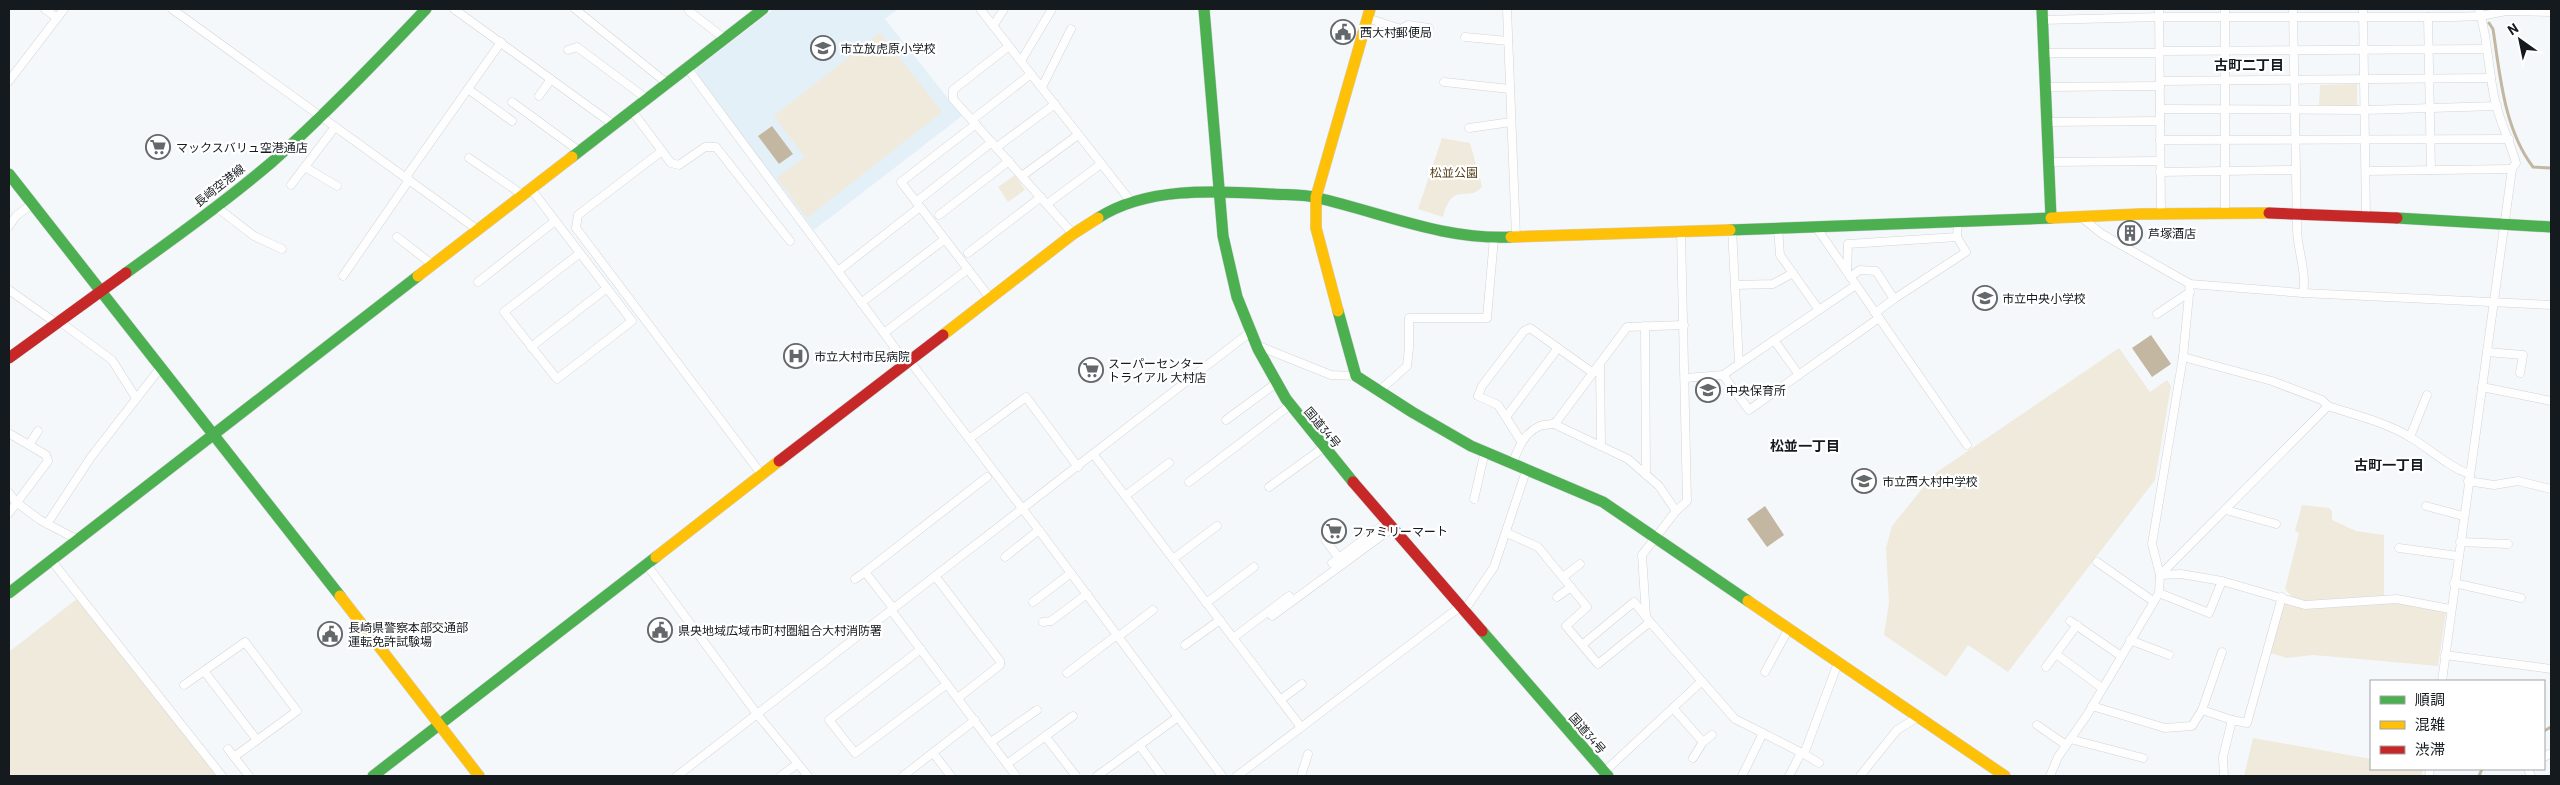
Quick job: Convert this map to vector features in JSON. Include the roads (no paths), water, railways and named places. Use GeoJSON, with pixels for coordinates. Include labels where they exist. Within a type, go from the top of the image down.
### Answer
{"type":"FeatureCollection","features":[{"type":"Feature","properties":{"kind":"main road","name":"長崎空港線"},"geometry":{"type":"LineString","coordinates":[[9,358],[215,206],[269,163],[322,116],[426,9]]}},
{"type":"Feature","properties":{"kind":"main road","name":"国道34号"},"geometry":{"type":"LineString","coordinates":[[1204,9],[1223,236],[1229,272],[1249,333],[1274,384],[1323,448],[1603,773]]}},
{"type":"Feature","properties":{"kind":"main road"},"geometry":{"type":"LineString","coordinates":[[9,593],[614,124],[688,69],[758,10]]}},
{"type":"Feature","properties":{"kind":"main road"},"geometry":{"type":"LineString","coordinates":[[1368,13],[1316,197],[1316,228],[1356,376],[1435,425],[1485,451],[1604,502],[1788,630],[2005,776]]}},
{"type":"Feature","properties":{"kind":"main road"},"geometry":{"type":"LineString","coordinates":[[2042,14],[2051,218]]}},
{"type":"Feature","properties":{"kind":"main road"},"geometry":{"type":"LineString","coordinates":[[9,174],[214,433],[479,776]]}},
{"type":"Feature","properties":{"kind":"main road"},"geometry":{"type":"LineString","coordinates":[[373,776],[441,726],[1073,234],[1101,216],[1132,203],[1164,196],[1220,191],[1316,197],[1428,229],[1494,238],[2161,213],[2296,215],[2551,228]]}},
{"type":"Feature","properties":{"kind":"street"},"geometry":{"type":"LineString","coordinates":[[45,9],[57,18]]}},
{"type":"Feature","properties":{"kind":"street"},"geometry":{"type":"LineString","coordinates":[[9,81],[64,9]]}},
{"type":"Feature","properties":{"kind":"street"},"geometry":{"type":"LineString","coordinates":[[172,9],[478,230]]}},
{"type":"Feature","properties":{"kind":"street"},"geometry":{"type":"LineString","coordinates":[[454,9],[614,124]]}},
{"type":"Feature","properties":{"kind":"street"},"geometry":{"type":"LineString","coordinates":[[575,9],[668,84]]}},
{"type":"Feature","properties":{"kind":"street"},"geometry":{"type":"LineString","coordinates":[[980,9],[1132,203]]}},
{"type":"Feature","properties":{"kind":"street"},"geometry":{"type":"LineString","coordinates":[[993,26],[1004,9]]}},
{"type":"Feature","properties":{"kind":"street"},"geometry":{"type":"LineString","coordinates":[[1021,62],[1052,9]]}},
{"type":"Feature","properties":{"kind":"street"},"geometry":{"type":"LineString","coordinates":[[1507,9],[1516,238]]}},
{"type":"Feature","properties":{"kind":"street"},"geometry":{"type":"LineString","coordinates":[[2225,9],[2225,214]]}},
{"type":"Feature","properties":{"kind":"street"},"geometry":{"type":"LineString","coordinates":[[2293,9],[2295,50],[2294,170],[2297,240],[2305,285],[2303,293]]}},
{"type":"Feature","properties":{"kind":"street"},"geometry":{"type":"LineString","coordinates":[[689,11],[725,39]]}},
{"type":"Feature","properties":{"kind":"street"},"geometry":{"type":"LineString","coordinates":[[2442,680],[2450,608],[2506,225],[2512,169],[2516,164],[2497,106],[2480,12]]}},
{"type":"Feature","properties":{"kind":"street"},"geometry":{"type":"LineString","coordinates":[[2042,14],[2159,13],[2225,18],[2294,18],[2363,13],[2428,17],[2480,12],[2551,12]]}},
{"type":"Feature","properties":{"kind":"street"},"geometry":{"type":"LineString","coordinates":[[1368,13],[1401,29],[1408,25],[1429,28]]}},
{"type":"Feature","properties":{"kind":"street"},"geometry":{"type":"LineString","coordinates":[[2159,13],[2161,213]]}},
{"type":"Feature","properties":{"kind":"street"},"geometry":{"type":"LineString","coordinates":[[2363,13],[2366,218]]}},
{"type":"Feature","properties":{"kind":"street"},"geometry":{"type":"LineString","coordinates":[[2428,17],[2430,170]]}},
{"type":"Feature","properties":{"kind":"street"},"geometry":{"type":"LineString","coordinates":[[1042,87],[1071,29]]}},
{"type":"Feature","properties":{"kind":"street"},"geometry":{"type":"LineString","coordinates":[[1465,37],[1508,41]]}},
{"type":"Feature","properties":{"kind":"street"},"geometry":{"type":"LineString","coordinates":[[343,276],[407,183],[408,174],[501,42]]}},
{"type":"Feature","properties":{"kind":"street"},"geometry":{"type":"LineString","coordinates":[[1009,46],[953,90],[953,99],[1073,234]]}},
{"type":"Feature","properties":{"kind":"street"},"geometry":{"type":"LineString","coordinates":[[568,50],[577,47],[647,99]]}},
{"type":"Feature","properties":{"kind":"street"},"geometry":{"type":"LineString","coordinates":[[2044,53],[2486,49]]}},
{"type":"Feature","properties":{"kind":"street"},"geometry":{"type":"LineString","coordinates":[[688,69],[898,352],[909,360],[1039,530],[1222,776]]}},
{"type":"Feature","properties":{"kind":"street"},"geometry":{"type":"LineString","coordinates":[[990,298],[901,182],[1032,74]]}},
{"type":"Feature","properties":{"kind":"street"},"geometry":{"type":"LineString","coordinates":[[2045,87],[2226,80],[2491,78]]}},
{"type":"Feature","properties":{"kind":"street"},"geometry":{"type":"LineString","coordinates":[[539,96],[551,79]]}},
{"type":"Feature","properties":{"kind":"street"},"geometry":{"type":"LineString","coordinates":[[1444,82],[1510,90]]}},
{"type":"Feature","properties":{"kind":"street"},"geometry":{"type":"LineString","coordinates":[[468,89],[512,121]]}},
{"type":"Feature","properties":{"kind":"street"},"geometry":{"type":"LineString","coordinates":[[512,102],[580,151]]}},
{"type":"Feature","properties":{"kind":"street"},"geometry":{"type":"LineString","coordinates":[[838,271],[994,145],[1055,104]]}},
{"type":"Feature","properties":{"kind":"street"},"geometry":{"type":"LineString","coordinates":[[2160,110],[2365,110],[2497,106]]}},
{"type":"Feature","properties":{"kind":"street"},"geometry":{"type":"LineString","coordinates":[[632,111],[671,163],[679,165],[705,147],[716,146],[790,241]]}},
{"type":"Feature","properties":{"kind":"street"},"geometry":{"type":"LineString","coordinates":[[2046,122],[2160,121]]}},
{"type":"Feature","properties":{"kind":"street"},"geometry":{"type":"LineString","coordinates":[[1469,128],[1511,122]]}},
{"type":"Feature","properties":{"kind":"street"},"geometry":{"type":"LineString","coordinates":[[291,185],[335,127]]}},
{"type":"Feature","properties":{"kind":"street"},"geometry":{"type":"LineString","coordinates":[[1022,176],[1078,134]]}},
{"type":"Feature","properties":{"kind":"street"},"geometry":{"type":"LineString","coordinates":[[2160,140],[2508,139]]}},
{"type":"Feature","properties":{"kind":"street"},"geometry":{"type":"LineString","coordinates":[[662,152],[578,215],[576,228],[762,475]]}},
{"type":"Feature","properties":{"kind":"street"},"geometry":{"type":"LineString","coordinates":[[469,158],[527,192],[556,221],[632,321],[557,380],[504,312],[580,253]]}},
{"type":"Feature","properties":{"kind":"street"},"geometry":{"type":"LineString","coordinates":[[939,215],[1009,161]]}},
{"type":"Feature","properties":{"kind":"street"},"geometry":{"type":"LineString","coordinates":[[2048,162],[2160,161]]}},
{"type":"Feature","properties":{"kind":"street"},"geometry":{"type":"LineString","coordinates":[[1047,204],[1101,164]]}},
{"type":"Feature","properties":{"kind":"street"},"geometry":{"type":"LineString","coordinates":[[305,167],[337,186]]}},
{"type":"Feature","properties":{"kind":"street"},"geometry":{"type":"LineString","coordinates":[[2366,171],[2512,169]]}},
{"type":"Feature","properties":{"kind":"street"},"geometry":{"type":"LineString","coordinates":[[2160,172],[2294,170]]}},
{"type":"Feature","properties":{"kind":"street"},"geometry":{"type":"LineString","coordinates":[[968,253],[1041,197]]}},
{"type":"Feature","properties":{"kind":"street"},"geometry":{"type":"LineString","coordinates":[[9,226],[16,216],[32,204]]}},
{"type":"Feature","properties":{"kind":"street"},"geometry":{"type":"LineString","coordinates":[[215,206],[254,236],[282,249]]}},
{"type":"Feature","properties":{"kind":"street"},"geometry":{"type":"LineString","coordinates":[[373,216],[381,221]]}},
{"type":"Feature","properties":{"kind":"street"},"geometry":{"type":"LineString","coordinates":[[2081,217],[2102,234],[2190,284],[2303,293],[2551,305]]}},
{"type":"Feature","properties":{"kind":"street"},"geometry":{"type":"LineString","coordinates":[[478,282],[556,221]]}},
{"type":"Feature","properties":{"kind":"street"},"geometry":{"type":"LineString","coordinates":[[1723,375],[1749,410],[1877,315],[1894,299],[1966,252],[1957,237],[1958,221]]}},
{"type":"Feature","properties":{"kind":"street"},"geometry":{"type":"LineString","coordinates":[[1816,227],[1966,445]]}},
{"type":"Feature","properties":{"kind":"street"},"geometry":{"type":"LineString","coordinates":[[1778,228],[1780,255],[1819,310]]}},
{"type":"Feature","properties":{"kind":"street"},"geometry":{"type":"LineString","coordinates":[[1732,229],[1739,364]]}},
{"type":"Feature","properties":{"kind":"street"},"geometry":{"type":"LineString","coordinates":[[1648,619],[1641,562],[1642,556],[1654,537],[1676,510],[1687,501],[1681,232]]}},
{"type":"Feature","properties":{"kind":"street"},"geometry":{"type":"LineString","coordinates":[[397,237],[433,265]]}},
{"type":"Feature","properties":{"kind":"street"},"geometry":{"type":"LineString","coordinates":[[1849,274],[1848,244],[1957,237]]}},
{"type":"Feature","properties":{"kind":"street"},"geometry":{"type":"LineString","coordinates":[[1379,391],[1407,366],[1410,348],[1409,318],[1487,318],[1494,238]]}},
{"type":"Feature","properties":{"kind":"street"},"geometry":{"type":"LineString","coordinates":[[861,303],[945,239]]}},
{"type":"Feature","properties":{"kind":"street"},"geometry":{"type":"LineString","coordinates":[[884,333],[968,269]]}},
{"type":"Feature","properties":{"kind":"street"},"geometry":{"type":"LineString","coordinates":[[1849,274],[1860,270],[1876,271],[1894,299]]}},
{"type":"Feature","properties":{"kind":"street"},"geometry":{"type":"LineString","coordinates":[[1735,285],[1773,284],[1793,273]]}},
{"type":"Feature","properties":{"kind":"street"},"geometry":{"type":"LineString","coordinates":[[2050,776],[2058,757],[2092,706],[2158,593],[2160,575],[2152,544],[2183,357],[2190,284]]}},
{"type":"Feature","properties":{"kind":"street"},"geometry":{"type":"LineString","coordinates":[[1685,378],[1723,375],[1856,285]]}},
{"type":"Feature","properties":{"kind":"street"},"geometry":{"type":"LineString","coordinates":[[531,347],[607,288]]}},
{"type":"Feature","properties":{"kind":"street"},"geometry":{"type":"LineString","coordinates":[[9,290],[112,360],[136,398]]}},
{"type":"Feature","properties":{"kind":"street"},"geometry":{"type":"LineString","coordinates":[[2158,314],[2190,292]]}},
{"type":"Feature","properties":{"kind":"street"},"geometry":{"type":"LineString","coordinates":[[1554,424],[1627,327],[1684,324]]}},
{"type":"Feature","properties":{"kind":"street"},"geometry":{"type":"LineString","coordinates":[[1645,326],[1646,475]]}},
{"type":"Feature","properties":{"kind":"street"},"geometry":{"type":"LineString","coordinates":[[1521,441],[1498,405],[1478,396],[1482,386],[1524,330],[1530,328],[1593,373]]}},
{"type":"Feature","properties":{"kind":"street"},"geometry":{"type":"LineString","coordinates":[[677,776],[1094,455],[1249,333]]}},
{"type":"Feature","properties":{"kind":"street"},"geometry":{"type":"LineString","coordinates":[[1774,340],[1799,374]]}},
{"type":"Feature","properties":{"kind":"street"},"geometry":{"type":"LineString","coordinates":[[1254,344],[1332,374],[1356,376]]}},
{"type":"Feature","properties":{"kind":"street"},"geometry":{"type":"LineString","coordinates":[[1506,417],[1558,348]]}},
{"type":"Feature","properties":{"kind":"street"},"geometry":{"type":"LineString","coordinates":[[2487,352],[2523,355],[2520,373]]}},
{"type":"Feature","properties":{"kind":"street"},"geometry":{"type":"LineString","coordinates":[[2183,357],[2272,381],[2322,400],[2328,406],[2393,428],[2410,437],[2469,478],[2494,485],[2518,481],[2551,489]]}},
{"type":"Feature","properties":{"kind":"street"},"geometry":{"type":"LineString","coordinates":[[1600,364],[1601,446]]}},
{"type":"Feature","properties":{"kind":"street"},"geometry":{"type":"LineString","coordinates":[[47,524],[91,457],[161,367]]}},
{"type":"Feature","properties":{"kind":"street"},"geometry":{"type":"LineString","coordinates":[[1226,420],[1274,384]]}},
{"type":"Feature","properties":{"kind":"street"},"geometry":{"type":"LineString","coordinates":[[2482,387],[2551,401]]}},
{"type":"Feature","properties":{"kind":"street"},"geometry":{"type":"LineString","coordinates":[[2410,437],[2428,396]]}},
{"type":"Feature","properties":{"kind":"street"},"geometry":{"type":"LineString","coordinates":[[969,439],[1026,397],[1078,467]]}},
{"type":"Feature","properties":{"kind":"street"},"geometry":{"type":"LineString","coordinates":[[1188,482],[1289,406]]}},
{"type":"Feature","properties":{"kind":"street"},"geometry":{"type":"LineString","coordinates":[[2160,575],[2328,406]]}},
{"type":"Feature","properties":{"kind":"street"},"geometry":{"type":"LineString","coordinates":[[1512,464],[1521,441],[1538,426],[1554,424],[1628,458],[1659,486],[1676,510]]}},
{"type":"Feature","properties":{"kind":"street"},"geometry":{"type":"LineString","coordinates":[[29,445],[38,431]]}},
{"type":"Feature","properties":{"kind":"street"},"geometry":{"type":"LineString","coordinates":[[9,514],[48,461],[46,456],[10,434]]}},
{"type":"Feature","properties":{"kind":"street"},"geometry":{"type":"LineString","coordinates":[[1269,487],[1323,448]]}},
{"type":"Feature","properties":{"kind":"street"},"geometry":{"type":"LineString","coordinates":[[1474,499],[1485,451]]}},
{"type":"Feature","properties":{"kind":"street"},"geometry":{"type":"LineString","coordinates":[[1094,455],[1301,727]]}},
{"type":"Feature","properties":{"kind":"street"},"geometry":{"type":"LineString","coordinates":[[1125,496],[1169,463]]}},
{"type":"Feature","properties":{"kind":"street"},"geometry":{"type":"LineString","coordinates":[[1237,776],[1462,608],[1494,566],[1507,533],[1527,468]]}},
{"type":"Feature","properties":{"kind":"street"},"geometry":{"type":"LineString","coordinates":[[856,579],[987,477]]}},
{"type":"Feature","properties":{"kind":"street"},"geometry":{"type":"LineString","coordinates":[[9,493],[16,502],[47,524],[78,540]]}},
{"type":"Feature","properties":{"kind":"street"},"geometry":{"type":"LineString","coordinates":[[2426,506],[2463,516]]}},
{"type":"Feature","properties":{"kind":"street"},"geometry":{"type":"LineString","coordinates":[[2226,510],[2276,524]]}},
{"type":"Feature","properties":{"kind":"street"},"geometry":{"type":"LineString","coordinates":[[1326,540],[1335,560],[1390,525]]}},
{"type":"Feature","properties":{"kind":"street"},"geometry":{"type":"LineString","coordinates":[[1272,616],[1390,525]]}},
{"type":"Feature","properties":{"kind":"street"},"geometry":{"type":"LineString","coordinates":[[1173,559],[1217,526]]}},
{"type":"Feature","properties":{"kind":"street"},"geometry":{"type":"LineString","coordinates":[[1005,556],[1039,530]]}},
{"type":"Feature","properties":{"kind":"street"},"geometry":{"type":"LineString","coordinates":[[1507,533],[1538,547],[1587,607],[1566,626],[1598,664],[1648,619]]}},
{"type":"Feature","properties":{"kind":"street"},"geometry":{"type":"LineString","coordinates":[[2460,542],[2508,544]]}},
{"type":"Feature","properties":{"kind":"street"},"geometry":{"type":"LineString","coordinates":[[2399,548],[2458,556]]}},
{"type":"Feature","properties":{"kind":"street"},"geometry":{"type":"LineString","coordinates":[[52,560],[222,776]]}},
{"type":"Feature","properties":{"kind":"street"},"geometry":{"type":"LineString","coordinates":[[2096,562],[2153,601]]}},
{"type":"Feature","properties":{"kind":"street"},"geometry":{"type":"LineString","coordinates":[[647,564],[757,714],[808,776]]}},
{"type":"Feature","properties":{"kind":"street"},"geometry":{"type":"LineString","coordinates":[[1563,577],[1580,564]]}},
{"type":"Feature","properties":{"kind":"street"},"geometry":{"type":"LineString","coordinates":[[1206,603],[1254,567]]}},
{"type":"Feature","properties":{"kind":"street"},"geometry":{"type":"LineString","coordinates":[[865,572],[1016,776]]}},
{"type":"Feature","properties":{"kind":"street"},"geometry":{"type":"LineString","coordinates":[[1033,602],[1071,573]]}},
{"type":"Feature","properties":{"kind":"street"},"geometry":{"type":"LineString","coordinates":[[2160,575],[2181,574],[2222,581],[2305,605],[2397,599],[2450,608]]}},
{"type":"Feature","properties":{"kind":"street"},"geometry":{"type":"LineString","coordinates":[[935,576],[1000,661],[1000,665],[958,698]]}},
{"type":"Feature","properties":{"kind":"street"},"geometry":{"type":"LineString","coordinates":[[2158,593],[2207,617],[2222,581]]}},
{"type":"Feature","properties":{"kind":"street"},"geometry":{"type":"LineString","coordinates":[[2454,583],[2521,598]]}},
{"type":"Feature","properties":{"kind":"street"},"geometry":{"type":"LineString","coordinates":[[1557,597],[1570,586]]}},
{"type":"Feature","properties":{"kind":"street"},"geometry":{"type":"LineString","coordinates":[[1043,622],[1052,621],[1087,594]]}},
{"type":"Feature","properties":{"kind":"street"},"geometry":{"type":"LineString","coordinates":[[1233,638],[1289,596]]}},
{"type":"Feature","properties":{"kind":"street"},"geometry":{"type":"LineString","coordinates":[[2202,710],[2247,723],[2282,597]]}},
{"type":"Feature","properties":{"kind":"street"},"geometry":{"type":"LineString","coordinates":[[1582,645],[1634,602],[1735,719],[1819,763]]}},
{"type":"Feature","properties":{"kind":"street"},"geometry":{"type":"LineString","coordinates":[[1067,673],[1153,610]]}},
{"type":"Feature","properties":{"kind":"street"},"geometry":{"type":"LineString","coordinates":[[1185,646],[1220,620]]}},
{"type":"Feature","properties":{"kind":"street"},"geometry":{"type":"LineString","coordinates":[[2046,667],[2074,623],[2121,656]]}},
{"type":"Feature","properties":{"kind":"street"},"geometry":{"type":"LineString","coordinates":[[1765,672],[1788,630]]}},
{"type":"Feature","properties":{"kind":"street"},"geometry":{"type":"LineString","coordinates":[[2130,640],[2169,655]]}},
{"type":"Feature","properties":{"kind":"street"},"geometry":{"type":"LineString","coordinates":[[184,685],[245,642],[297,711],[234,757]]}},
{"type":"Feature","properties":{"kind":"street"},"geometry":{"type":"LineString","coordinates":[[921,650],[829,720],[855,753],[947,684]]}},
{"type":"Feature","properties":{"kind":"street"},"geometry":{"type":"LineString","coordinates":[[2092,706],[2165,728],[2192,726],[2202,710],[2222,652]]}},
{"type":"Feature","properties":{"kind":"street"},"geometry":{"type":"LineString","coordinates":[[2056,654],[2102,688]]}},
{"type":"Feature","properties":{"kind":"street"},"geometry":{"type":"LineString","coordinates":[[2446,655],[2551,669]]}},
{"type":"Feature","properties":{"kind":"street"},"geometry":{"type":"LineString","coordinates":[[1789,776],[1802,754],[1838,663]]}},
{"type":"Feature","properties":{"kind":"street"},"geometry":{"type":"LineString","coordinates":[[204,671],[257,740]]}},
{"type":"Feature","properties":{"kind":"street"},"geometry":{"type":"LineString","coordinates":[[1603,773],[1702,681]]}},
{"type":"Feature","properties":{"kind":"street"},"geometry":{"type":"LineString","coordinates":[[1280,700],[1302,684]]}},
{"type":"Feature","properties":{"kind":"street"},"geometry":{"type":"LineString","coordinates":[[1672,708],[1703,742]]}},
{"type":"Feature","properties":{"kind":"street"},"geometry":{"type":"LineString","coordinates":[[991,742],[1037,710]]}},
{"type":"Feature","properties":{"kind":"street"},"geometry":{"type":"LineString","coordinates":[[1007,764],[1073,716]]}},
{"type":"Feature","properties":{"kind":"street"},"geometry":{"type":"LineString","coordinates":[[1103,775],[1139,745],[1178,717]]}},
{"type":"Feature","properties":{"kind":"street"},"geometry":{"type":"LineString","coordinates":[[1860,776],[1897,730],[1918,717]]}},
{"type":"Feature","properties":{"kind":"street"},"geometry":{"type":"LineString","coordinates":[[903,776],[975,720]]}},
{"type":"Feature","properties":{"kind":"street"},"geometry":{"type":"LineString","coordinates":[[2224,776],[2223,756],[2232,720]]}},
{"type":"Feature","properties":{"kind":"street"},"geometry":{"type":"LineString","coordinates":[[2037,725],[2068,742],[2143,758]]}},
{"type":"Feature","properties":{"kind":"street"},"geometry":{"type":"LineString","coordinates":[[1742,776],[1763,734]]}},
{"type":"Feature","properties":{"kind":"street"},"geometry":{"type":"LineString","coordinates":[[1693,758],[1703,742],[1712,735]]}},
{"type":"Feature","properties":{"kind":"street"},"geometry":{"type":"LineString","coordinates":[[1045,736],[1076,776]]}},
{"type":"Feature","properties":{"kind":"street"},"geometry":{"type":"LineString","coordinates":[[2121,752],[2125,743]]}},
{"type":"Feature","properties":{"kind":"street"},"geometry":{"type":"LineString","coordinates":[[1139,745],[1162,776]]}},
{"type":"Feature","properties":{"kind":"street"},"geometry":{"type":"LineString","coordinates":[[228,749],[249,776]]}},
{"type":"Feature","properties":{"kind":"street"},"geometry":{"type":"LineString","coordinates":[[933,753],[951,776]]}},
{"type":"Feature","properties":{"kind":"street"},"geometry":{"type":"LineString","coordinates":[[1301,776],[1308,754]]}},
{"type":"Feature","properties":{"kind":"street"},"geometry":{"type":"LineString","coordinates":[[781,776],[797,764]]}},
{"type":"Feature","properties":{"kind":"waterway"},"geometry":{"type":"LineString","coordinates":[[2489,23],[2493,29],[2501,83],[2509,119],[2516,136],[2523,152],[2533,167],[2551,168]]}},
{"type":"Feature","properties":{"kind":"waterway"},"geometry":{"type":"LineString","coordinates":[[2545,730],[2551,727]]}},
{"type":"Feature","properties":{"kind":"waterway"},"geometry":{"type":"LineString","coordinates":[[2479,776],[2482,770]]}},
{"type":"Feature","properties":{"kind":"place","name":"西大村郵便局"},"geometry":{"type":"Point","coordinates":[1343,32]}},
{"type":"Feature","properties":{"kind":"place","name":"市立放虎原小学校"},"geometry":{"type":"Point","coordinates":[823,48]}},
{"type":"Feature","properties":{"kind":"place","name":"マックスバリュ空港通店"},"geometry":{"type":"Point","coordinates":[158,147]}},
{"type":"Feature","properties":{"kind":"place","name":"芦塚酒店"},"geometry":{"type":"Point","coordinates":[2130,233]}},
{"type":"Feature","properties":{"kind":"place","name":"市立中央小学校"},"geometry":{"type":"Point","coordinates":[1985,298]}},
{"type":"Feature","properties":{"kind":"place","name":"市立大村市民病院"},"geometry":{"type":"Point","coordinates":[796,356]}},
{"type":"Feature","properties":{"kind":"place","name":"スーパーセンター トライアル 大村店"},"geometry":{"type":"Point","coordinates":[1091,370]}},
{"type":"Feature","properties":{"kind":"place","name":"中央保育所"},"geometry":{"type":"Point","coordinates":[1708,390]}},
{"type":"Feature","properties":{"kind":"place","name":"市立西大村中学校"},"geometry":{"type":"Point","coordinates":[1864,481]}},
{"type":"Feature","properties":{"kind":"place","name":"ファミリーマート"},"geometry":{"type":"Point","coordinates":[1334,531]}},
{"type":"Feature","properties":{"kind":"place","name":"県央地域広域市町村圏組合大村消防署"},"geometry":{"type":"Point","coordinates":[660,630]}},
{"type":"Feature","properties":{"kind":"place","name":"長崎県警察本部交通部 運転免許試験場"},"geometry":{"type":"Point","coordinates":[330,634]}},
{"type":"Feature","properties":{"kind":"district","name":"古町二丁目"},"geometry":{"type":"Point","coordinates":[2249,64]}},
{"type":"Feature","properties":{"kind":"district","name":"松並一丁目"},"geometry":{"type":"Point","coordinates":[1805,445]}},
{"type":"Feature","properties":{"kind":"district","name":"古町一丁目"},"geometry":{"type":"Point","coordinates":[2389,464]}},
{"type":"Feature","properties":{"kind":"park label","name":"松並公園"},"geometry":{"type":"Point","coordinates":[1454,172]}}]}
